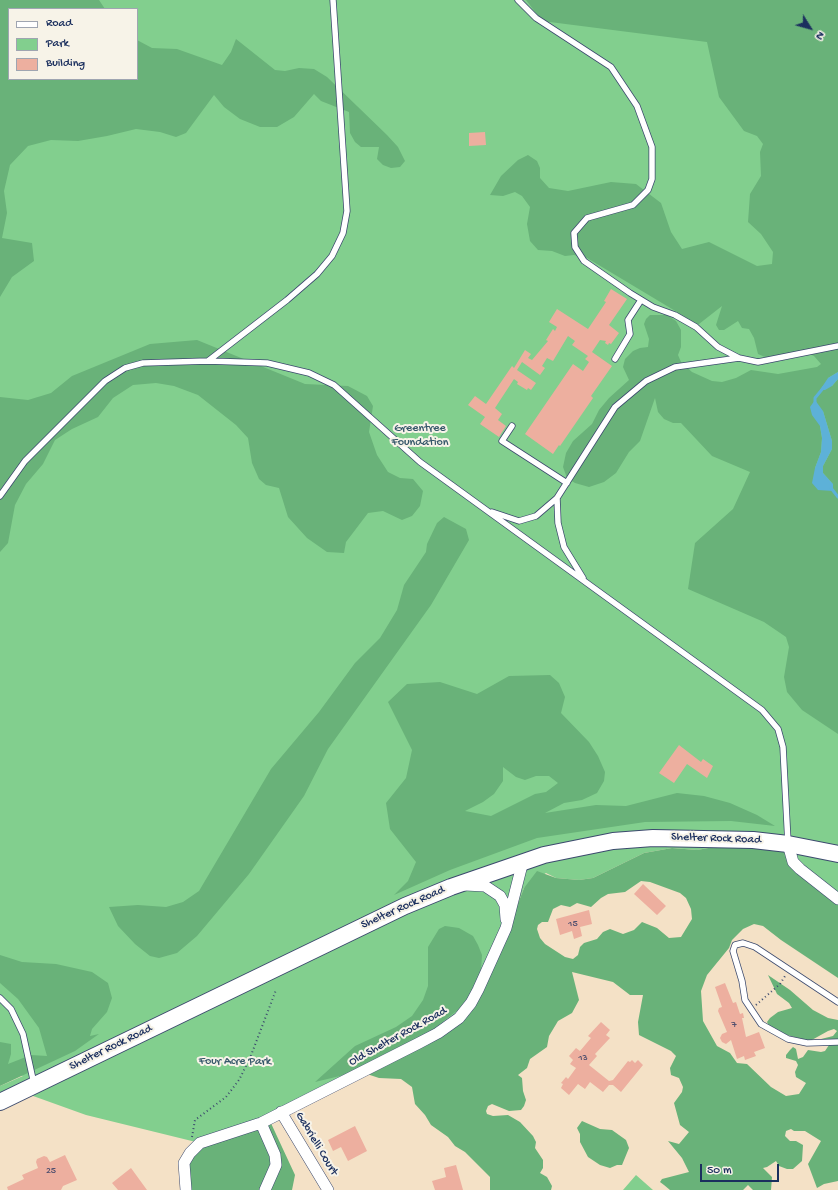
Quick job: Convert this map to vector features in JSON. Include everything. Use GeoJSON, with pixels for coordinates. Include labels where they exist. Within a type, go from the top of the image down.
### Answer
{"type":"FeatureCollection","features":[{"type":"Feature","properties":{"kind":"main road","name":"Shelter Rock Road"},"geometry":{"type":"LineString","coordinates":[[0,1102],[399,909],[451,887],[523,861],[567,849],[613,841],[653,838],[753,840],[788,844],[838,854]]}},
{"type":"Feature","properties":{"kind":"street"},"geometry":{"type":"LineString","coordinates":[[788,844],[793,862],[838,899]]}},
{"type":"Feature","properties":{"kind":"street","name":"Old Shelter Rock Road"},"geometry":{"type":"LineString","coordinates":[[194,1148],[200,1143],[261,1123],[419,1043],[454,1023],[471,1003],[506,928],[523,861]]}},
{"type":"Feature","properties":{"kind":"street"},"geometry":{"type":"LineString","coordinates":[[451,887],[475,884],[493,890],[500,896],[505,905],[507,913],[506,928]]}},
{"type":"Feature","properties":{"kind":"street","name":"Gabrielli Court"},"geometry":{"type":"LineString","coordinates":[[281,1112],[328,1190]]}},
{"type":"Feature","properties":{"kind":"street"},"geometry":{"type":"LineString","coordinates":[[261,1123],[275,1155],[276,1165],[265,1190]]}},
{"type":"Feature","properties":{"kind":"street"},"geometry":{"type":"LineString","coordinates":[[186,1190],[183,1168],[186,1158],[194,1148]]}},
{"type":"Feature","properties":{"kind":"lane"},"geometry":{"type":"LineString","coordinates":[[208,361],[287,300],[317,274],[332,256],[343,233],[347,203],[333,0]]}},
{"type":"Feature","properties":{"kind":"lane"},"geometry":{"type":"LineString","coordinates":[[518,0],[536,18],[611,67],[638,106],[652,147],[652,179],[648,190],[633,205],[586,218],[574,233],[575,247],[584,261],[653,307],[675,315],[696,327],[718,347],[739,358],[758,362],[838,346]]}},
{"type":"Feature","properties":{"kind":"lane"},"geometry":{"type":"LineString","coordinates":[[615,359],[630,334],[628,320],[642,300]]}},
{"type":"Feature","properties":{"kind":"lane"},"geometry":{"type":"LineString","coordinates":[[485,509],[519,521],[536,516],[557,498],[615,407],[646,380],[675,367],[739,358]]}},
{"type":"Feature","properties":{"kind":"lane"},"geometry":{"type":"LineString","coordinates":[[0,496],[24,461],[105,381],[125,368],[143,363],[208,361],[267,363],[310,373],[334,385],[420,462],[762,710],[778,729],[783,746],[788,844]]}},
{"type":"Feature","properties":{"kind":"lane"},"geometry":{"type":"LineString","coordinates":[[512,426],[502,441],[566,483]]}},
{"type":"Feature","properties":{"kind":"lane"},"geometry":{"type":"LineString","coordinates":[[557,498],[558,523],[564,547],[585,581]]}},
{"type":"Feature","properties":{"kind":"lane"},"geometry":{"type":"LineString","coordinates":[[838,1002],[755,947],[743,943],[739,943],[735,946],[733,951],[742,981],[745,1000],[761,1024],[788,1039],[807,1043],[838,1042]]}},
{"type":"Feature","properties":{"kind":"lane"},"geometry":{"type":"LineString","coordinates":[[0,998],[11,1010],[23,1034],[34,1086]]}},
{"type":"Feature","properties":{"kind":"path"},"geometry":{"type":"LineString","coordinates":[[758,1004],[780,984],[789,970]]}},
{"type":"Feature","properties":{"kind":"path"},"geometry":{"type":"LineString","coordinates":[[194,1148],[192,1136],[195,1120],[226,1097],[239,1080],[250,1058],[276,990]]}},
{"type":"Feature","properties":{"kind":"green space","name":"Greentree Foundation"},"geometry":{"type":"Polygon","coordinates":[[[0,0],[838,0],[838,899],[753,840],[697,850],[672,848],[644,853],[593,878],[579,880],[556,878],[546,873],[524,888],[519,901],[459,1018],[261,1123],[200,1143],[86,1115],[22,1092],[0,1102],[0,1086],[23,1076],[0,1069],[0,0]]]}},
{"type":"Feature","properties":{"kind":"green space"},"geometry":{"type":"Polygon","coordinates":[[[0,0],[99,0],[104,8],[8,8],[8,80],[138,80],[138,41],[152,48],[177,49],[222,65],[231,52],[236,39],[275,70],[285,71],[299,68],[314,69],[327,77],[387,135],[398,147],[405,161],[400,167],[391,168],[383,165],[377,159],[379,147],[361,147],[355,142],[350,133],[349,112],[321,101],[314,94],[294,117],[277,127],[260,127],[240,119],[224,107],[214,95],[186,133],[176,137],[160,132],[136,129],[78,141],[51,140],[28,146],[10,165],[4,191],[7,213],[2,238],[32,243],[34,261],[12,277],[0,297],[0,0]]]}},
{"type":"Feature","properties":{"kind":"green space"},"geometry":{"type":"Polygon","coordinates":[[[526,0],[838,0],[838,372],[828,378],[832,386],[838,379],[838,734],[802,710],[787,692],[784,677],[789,647],[786,637],[764,622],[688,589],[695,543],[733,509],[750,472],[712,456],[681,423],[673,423],[664,419],[658,412],[655,398],[640,441],[629,452],[616,473],[604,482],[589,487],[575,483],[567,478],[563,467],[566,453],[573,441],[592,424],[599,410],[609,398],[629,380],[623,367],[625,359],[633,351],[648,347],[649,339],[644,324],[650,315],[667,315],[676,321],[681,330],[681,347],[678,355],[681,362],[692,372],[712,381],[722,382],[736,378],[751,370],[778,374],[817,367],[821,364],[814,356],[806,352],[797,351],[775,358],[765,357],[758,354],[754,338],[749,329],[742,328],[738,321],[724,330],[719,330],[716,325],[722,306],[699,324],[690,326],[677,312],[587,258],[574,255],[565,256],[552,251],[538,250],[530,241],[527,224],[530,207],[522,196],[515,192],[503,196],[490,195],[501,176],[518,160],[528,155],[537,161],[540,168],[540,178],[549,188],[568,191],[611,182],[636,184],[661,203],[671,232],[682,249],[709,242],[757,266],[772,264],[773,252],[761,234],[748,222],[750,194],[761,176],[760,152],[763,144],[757,136],[744,131],[719,97],[707,42],[542,21],[526,0]],[[823,411],[820,426],[822,438],[821,452],[815,468],[833,484],[823,473],[823,466],[832,449],[832,441],[823,411]]]}},
{"type":"Feature","properties":{"kind":"green space"},"geometry":{"type":"Polygon","coordinates":[[[197,340],[305,384],[348,386],[367,396],[373,406],[369,432],[377,455],[388,472],[400,478],[413,479],[423,491],[420,506],[412,516],[402,520],[383,511],[368,513],[346,542],[344,553],[327,552],[307,538],[288,517],[279,488],[266,485],[259,479],[252,463],[248,438],[236,425],[198,395],[174,386],[156,383],[133,385],[113,398],[98,417],[72,429],[55,440],[43,464],[26,484],[15,505],[8,543],[0,552],[0,397],[28,400],[51,393],[72,376],[150,344],[197,340]]]}},
{"type":"Feature","properties":{"kind":"green space"},"geometry":{"type":"Polygon","coordinates":[[[444,517],[466,529],[469,540],[431,605],[328,749],[304,796],[249,874],[197,936],[177,953],[159,958],[150,956],[135,944],[118,926],[109,907],[138,905],[166,907],[183,902],[199,891],[271,769],[319,712],[355,663],[380,638],[397,610],[404,585],[426,552],[427,544],[437,523],[444,517]]]}},
{"type":"Feature","properties":{"kind":"green space"},"geometry":{"type":"Polygon","coordinates":[[[550,675],[559,683],[565,697],[561,713],[589,742],[598,756],[605,772],[604,781],[597,793],[582,800],[564,803],[545,813],[596,805],[626,806],[677,793],[704,796],[730,803],[757,815],[775,826],[731,821],[645,822],[537,838],[450,870],[394,895],[408,881],[416,862],[390,829],[386,803],[406,778],[412,750],[388,702],[407,684],[440,682],[477,694],[509,676],[550,675]],[[503,767],[503,781],[494,794],[483,802],[465,811],[491,816],[535,794],[546,792],[558,783],[549,776],[536,776],[525,780],[516,777],[503,767]]]}},
{"type":"Feature","properties":{"kind":"green space"},"geometry":{"type":"Polygon","coordinates":[[[753,840],[788,844],[793,862],[799,870],[838,899],[838,978],[781,940],[763,926],[754,924],[743,929],[732,940],[729,948],[707,975],[701,991],[703,1021],[717,1046],[730,1053],[737,1063],[747,1064],[771,1087],[786,1096],[799,1094],[806,1083],[796,1077],[795,1072],[798,1065],[796,1061],[786,1058],[786,1055],[793,1047],[796,1049],[798,1059],[803,1057],[808,1050],[821,1052],[825,1051],[829,1045],[821,1039],[833,1036],[837,1031],[834,1029],[828,1031],[810,1041],[787,1035],[769,1026],[767,1022],[770,1018],[778,1012],[792,1008],[789,1003],[777,994],[768,975],[790,990],[813,1010],[828,1018],[838,1020],[838,1181],[824,1184],[817,1188],[808,1164],[821,1141],[805,1131],[794,1131],[791,1129],[786,1131],[785,1136],[790,1141],[796,1141],[803,1145],[802,1161],[793,1169],[787,1169],[779,1166],[776,1161],[763,1168],[772,1177],[771,1190],[753,1190],[748,1185],[743,1190],[670,1190],[660,1182],[662,1179],[689,1172],[682,1158],[668,1141],[679,1144],[689,1132],[680,1125],[674,1103],[682,1092],[683,1087],[679,1078],[671,1075],[670,1068],[676,1056],[671,1051],[639,1035],[638,1022],[643,995],[630,995],[613,982],[572,972],[579,1000],[572,1013],[558,1021],[549,1036],[547,1047],[530,1059],[527,1068],[518,1075],[522,1078],[523,1091],[526,1100],[524,1106],[521,1110],[509,1111],[492,1104],[488,1106],[486,1111],[487,1114],[493,1116],[508,1115],[520,1122],[533,1136],[536,1142],[535,1148],[543,1160],[543,1168],[540,1173],[547,1177],[552,1186],[551,1190],[490,1190],[490,1177],[465,1152],[455,1146],[448,1137],[431,1125],[425,1115],[415,1104],[412,1087],[401,1079],[379,1078],[361,1072],[365,1070],[315,1082],[355,1046],[396,1027],[412,1016],[423,1000],[428,986],[428,947],[439,929],[445,926],[459,928],[473,936],[482,955],[481,971],[475,988],[464,1005],[411,1047],[438,1033],[459,1018],[471,1003],[524,888],[537,871],[556,878],[579,880],[593,878],[644,853],[672,848],[697,850],[753,840]],[[641,881],[625,892],[608,894],[591,907],[577,903],[570,907],[561,905],[553,909],[548,922],[542,922],[538,925],[537,929],[540,938],[545,944],[565,957],[573,959],[578,955],[580,947],[584,943],[597,939],[603,932],[610,929],[623,934],[634,930],[642,922],[657,928],[669,938],[681,937],[692,919],[691,909],[686,898],[680,893],[650,882],[641,881]]]}},
{"type":"Feature","properties":{"kind":"green space"},"geometry":{"type":"Polygon","coordinates":[[[0,955],[22,962],[56,964],[92,972],[108,983],[112,998],[107,1012],[92,1029],[90,1036],[99,1034],[75,1051],[0,1086],[0,1042],[11,1044],[11,1054],[8,1064],[31,1055],[47,1056],[39,1028],[18,999],[0,983],[0,955]]]}},
{"type":"Feature","properties":{"kind":"green space"},"geometry":{"type":"Polygon","coordinates":[[[269,1119],[295,1175],[292,1190],[186,1190],[190,1153],[269,1119]]]}},
{"type":"Feature","properties":{"kind":"green space"},"geometry":{"type":"Polygon","coordinates":[[[582,1121],[600,1129],[612,1130],[626,1140],[629,1148],[622,1165],[617,1165],[610,1168],[600,1165],[588,1157],[580,1142],[580,1134],[577,1128],[582,1121]]]}},
{"type":"Feature","properties":{"kind":"green space"},"geometry":{"type":"Polygon","coordinates":[[[636,1175],[653,1190],[623,1190],[636,1175]]]}},
{"type":"Feature","properties":{"kind":"water"},"geometry":{"type":"Polygon","coordinates":[[[838,372],[838,379],[832,386],[825,390],[820,390],[828,378],[838,372]]]}},
{"type":"Feature","properties":{"kind":"water"},"geometry":{"type":"Polygon","coordinates":[[[815,400],[823,411],[832,441],[832,449],[823,466],[823,473],[833,484],[833,491],[818,490],[812,483],[815,468],[821,452],[822,438],[820,426],[812,415],[810,407],[815,400]]]}},
{"type":"Feature","properties":{"kind":"building"},"geometry":{"type":"Polygon","coordinates":[[[485,132],[486,145],[469,146],[469,133],[485,132]]]}},
{"type":"Feature","properties":{"kind":"building"},"geometry":{"type":"Polygon","coordinates":[[[611,289],[627,299],[609,325],[619,333],[611,344],[609,343],[608,345],[605,343],[606,341],[600,340],[592,352],[612,366],[591,396],[593,398],[553,454],[525,434],[573,364],[583,371],[589,362],[585,359],[588,356],[572,345],[575,341],[568,336],[553,361],[547,358],[542,366],[545,368],[540,375],[522,362],[517,370],[536,383],[531,390],[528,388],[527,390],[517,384],[518,382],[514,379],[495,408],[502,414],[498,420],[506,426],[499,437],[480,424],[485,417],[468,405],[475,396],[486,404],[512,366],[514,368],[525,350],[531,354],[528,358],[532,360],[548,341],[546,340],[553,329],[555,331],[557,327],[549,322],[557,309],[588,329],[606,302],[604,301],[611,289]]]}},
{"type":"Feature","properties":{"kind":"building"},"geometry":{"type":"Polygon","coordinates":[[[679,745],[701,762],[703,759],[713,766],[707,778],[687,764],[674,783],[659,773],[679,745]]]}},
{"type":"Feature","properties":{"kind":"building"},"geometry":{"type":"Polygon","coordinates":[[[643,884],[666,906],[657,915],[634,894],[643,884]]]}},
{"type":"Feature","properties":{"kind":"building"},"geometry":{"type":"Polygon","coordinates":[[[589,910],[592,924],[580,927],[582,936],[574,939],[572,931],[560,935],[556,919],[589,910]]]}},
{"type":"Feature","properties":{"kind":"building"},"geometry":{"type":"Polygon","coordinates":[[[725,983],[733,1003],[736,1002],[740,1014],[743,1013],[744,1018],[742,1018],[746,1037],[759,1032],[765,1048],[754,1052],[756,1056],[745,1060],[744,1056],[737,1059],[731,1040],[726,1044],[722,1042],[720,1038],[722,1034],[727,1032],[718,1011],[719,1008],[722,1007],[715,987],[725,983]]]}},
{"type":"Feature","properties":{"kind":"building"},"geometry":{"type":"Polygon","coordinates":[[[601,1022],[610,1030],[606,1035],[610,1038],[595,1054],[597,1056],[589,1065],[609,1081],[613,1080],[628,1061],[630,1062],[632,1060],[635,1063],[638,1060],[643,1065],[621,1092],[613,1085],[609,1085],[603,1092],[590,1082],[585,1089],[578,1084],[569,1095],[561,1088],[563,1084],[561,1083],[566,1077],[568,1079],[576,1068],[570,1064],[573,1060],[569,1056],[576,1048],[580,1051],[591,1038],[588,1036],[601,1022]]]}},
{"type":"Feature","properties":{"kind":"building"},"geometry":{"type":"Polygon","coordinates":[[[355,1126],[367,1151],[348,1161],[341,1147],[333,1151],[328,1140],[355,1126]]]}},
{"type":"Feature","properties":{"kind":"building"},"geometry":{"type":"Polygon","coordinates":[[[65,1155],[77,1180],[63,1186],[61,1190],[8,1190],[7,1187],[24,1179],[22,1175],[38,1168],[36,1162],[37,1159],[44,1156],[47,1157],[50,1162],[65,1155]]]}},
{"type":"Feature","properties":{"kind":"building"},"geometry":{"type":"Polygon","coordinates":[[[456,1165],[463,1190],[435,1190],[432,1181],[446,1177],[444,1168],[456,1165]]]}},
{"type":"Feature","properties":{"kind":"building"},"geometry":{"type":"Polygon","coordinates":[[[131,1168],[147,1190],[118,1190],[112,1183],[131,1168]]]}},
{"type":"Feature","properties":{"kind":"waterway"},"geometry":{"type":"LineString","coordinates":[[815,403],[815,398],[824,387]]}},
{"type":"Feature","properties":{"kind":"waterway"},"geometry":{"type":"LineString","coordinates":[[831,488],[838,497]]}},
{"type":"Feature","properties":{"kind":"park label","name":"Four Acre Park"},"geometry":{"type":"Point","coordinates":[235,1062]}}]}
